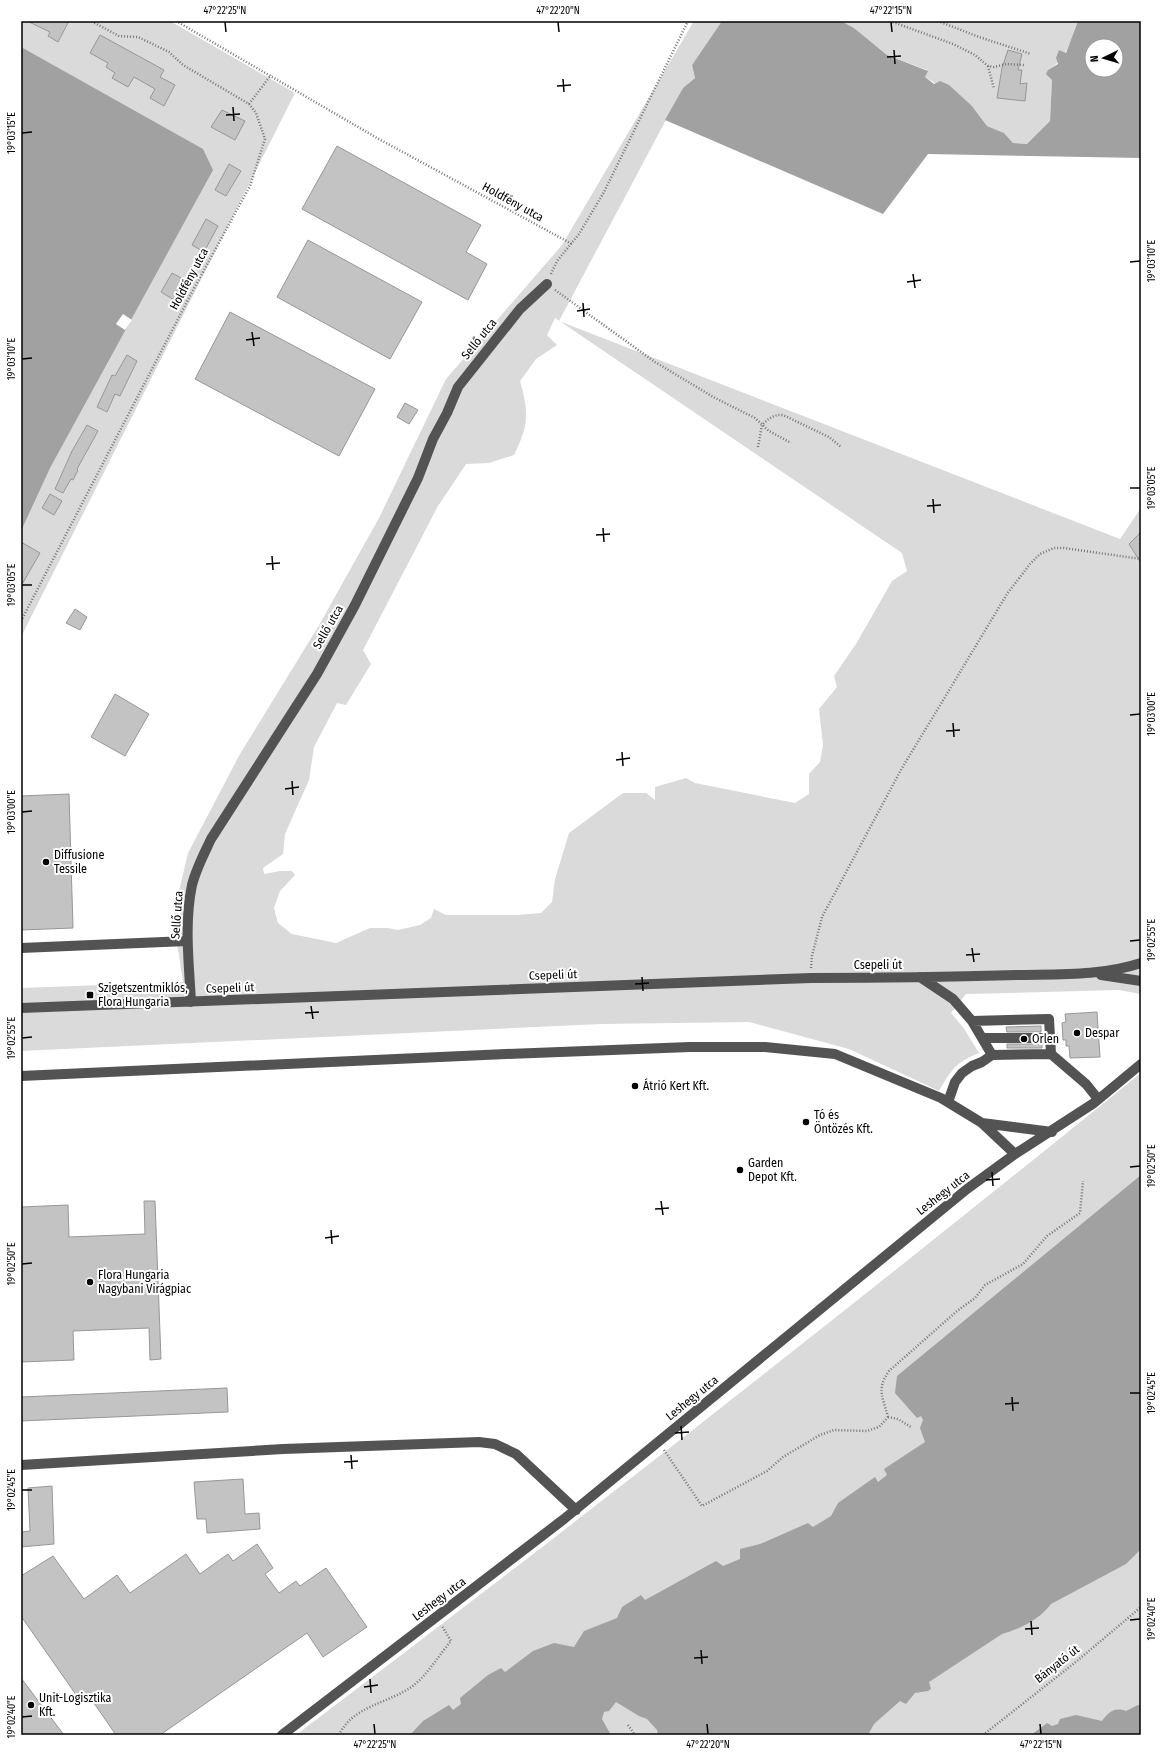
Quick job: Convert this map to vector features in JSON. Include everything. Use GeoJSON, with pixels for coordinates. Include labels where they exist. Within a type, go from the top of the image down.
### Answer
{"type":"FeatureCollection","features":[{"type":"Feature","properties":{"kind":"street","name":"Sellő utca"},"geometry":{"type":"LineString","coordinates":[[191,1002],[187,918],[192,884],[211,839],[317,674],[355,605],[418,478],[433,439],[447,413],[458,387],[520,309],[547,284]]}},
{"type":"Feature","properties":{"kind":"street"},"geometry":{"type":"LineString","coordinates":[[21,948],[187,941]]}},
{"type":"Feature","properties":{"kind":"street","name":"Csepeli út"},"geometry":{"type":"LineString","coordinates":[[21,1008],[811,978],[1087,973],[1120,969],[1141,964]]}},
{"type":"Feature","properties":{"kind":"street","name":"Csepeli út"},"geometry":{"type":"LineString","coordinates":[[1087,973],[1141,981]]}},
{"type":"Feature","properties":{"kind":"street"},"geometry":{"type":"LineString","coordinates":[[920,977],[953,999],[972,1021],[992,1055]]}},
{"type":"Feature","properties":{"kind":"street"},"geometry":{"type":"LineString","coordinates":[[972,1021],[1049,1019],[1051,1054]]}},
{"type":"Feature","properties":{"kind":"street"},"geometry":{"type":"LineString","coordinates":[[982,1038],[1050,1038]]}},
{"type":"Feature","properties":{"kind":"street"},"geometry":{"type":"LineString","coordinates":[[21,1076],[506,1054],[690,1047],[765,1047],[835,1054],[948,1102],[982,1123],[1015,1154]]}},
{"type":"Feature","properties":{"kind":"street"},"geometry":{"type":"LineString","coordinates":[[948,1102],[955,1082],[962,1073],[992,1055],[1051,1054],[1086,1084],[1098,1099]]}},
{"type":"Feature","properties":{"kind":"street","name":"Leshegy utca"},"geometry":{"type":"LineString","coordinates":[[1119,1082],[1141,1060]]}},
{"type":"Feature","properties":{"kind":"street","name":"Leshegy utca"},"geometry":{"type":"LineString","coordinates":[[282,1735],[576,1510],[939,1212],[1015,1154],[1052,1132],[1098,1099],[1141,1064]]}},
{"type":"Feature","properties":{"kind":"street"},"geometry":{"type":"LineString","coordinates":[[982,1123],[1052,1132]]}},
{"type":"Feature","properties":{"kind":"street"},"geometry":{"type":"LineString","coordinates":[[21,1465],[283,1449],[480,1442],[495,1444],[516,1454],[576,1510]]}},
{"type":"Feature","properties":{"kind":"path"},"geometry":{"type":"LineString","coordinates":[[91,21],[119,36],[138,37],[169,52],[183,65],[250,104],[271,75]]}},
{"type":"Feature","properties":{"kind":"path","name":"Holdfény utca"},"geometry":{"type":"LineString","coordinates":[[176,21],[377,138],[572,244]]}},
{"type":"Feature","properties":{"kind":"path"},"geometry":{"type":"LineString","coordinates":[[688,21],[604,192],[572,244],[557,261],[547,284],[655,362],[715,398],[755,418],[762,425],[791,443]]}},
{"type":"Feature","properties":{"kind":"path"},"geometry":{"type":"LineString","coordinates":[[890,21],[953,44],[975,55],[988,66],[994,67],[1006,64],[1024,65]]}},
{"type":"Feature","properties":{"kind":"path"},"geometry":{"type":"LineString","coordinates":[[938,21],[979,37],[1031,54]]}},
{"type":"Feature","properties":{"kind":"path"},"geometry":{"type":"LineString","coordinates":[[988,66],[994,90]]}},
{"type":"Feature","properties":{"kind":"path","name":"Holdfény utca"},"geometry":{"type":"LineString","coordinates":[[21,621],[191,294],[250,186],[265,139],[256,113],[250,104]]}},
{"type":"Feature","properties":{"kind":"path"},"geometry":{"type":"LineString","coordinates":[[758,447],[762,425],[773,416],[783,415],[829,437],[841,447]]}},
{"type":"Feature","properties":{"kind":"path"},"geometry":{"type":"LineString","coordinates":[[811,978],[812,956],[822,917],[902,768],[1007,594],[1030,564],[1040,554],[1054,548],[1064,548],[1141,559]]}},
{"type":"Feature","properties":{"kind":"path"},"geometry":{"type":"LineString","coordinates":[[888,1417],[880,1394],[882,1380],[889,1371],[957,1311],[975,1298],[985,1285],[1023,1264],[1046,1236],[1080,1213],[1084,1181]]}},
{"type":"Feature","properties":{"kind":"path"},"geometry":{"type":"LineString","coordinates":[[659,1442],[702,1506],[767,1471],[783,1457],[820,1436],[834,1430],[867,1431],[879,1427],[888,1417]]}},
{"type":"Feature","properties":{"kind":"path"},"geometry":{"type":"LineString","coordinates":[[888,1417],[898,1419],[911,1427]]}},
{"type":"Feature","properties":{"kind":"path","name":"Bányató út"},"geometry":{"type":"LineString","coordinates":[[983,1735],[1077,1661],[1141,1607]]}},
{"type":"Feature","properties":{"kind":"path"},"geometry":{"type":"LineString","coordinates":[[339,1735],[342,1729],[370,1706],[397,1697],[415,1685],[451,1641],[437,1617]]}},
{"type":"Feature","properties":{"kind":"path"},"geometry":{"type":"LineString","coordinates":[[628,1725],[635,1735]]}},
{"type":"Feature","properties":{"kind":"shaded area"},"geometry":{"type":"Polygon","coordinates":[[[21,21],[170,21],[295,93],[21,637],[21,21]]]}},
{"type":"Feature","properties":{"kind":"shaded area"},"geometry":{"type":"Polygon","coordinates":[[[694,21],[722,21],[692,65],[695,78],[683,88],[559,321],[555,318],[547,335],[557,345],[536,359],[520,381],[525,402],[526,419],[523,435],[514,455],[489,463],[466,464],[438,506],[363,650],[371,664],[346,705],[337,703],[314,747],[309,780],[285,834],[283,854],[263,868],[264,874],[280,871],[292,871],[295,875],[280,891],[274,908],[278,923],[292,934],[336,943],[370,928],[388,928],[398,930],[420,925],[431,918],[434,909],[446,915],[518,915],[541,913],[552,902],[555,879],[569,833],[623,793],[646,793],[655,800],[655,787],[686,778],[695,783],[795,803],[809,794],[809,774],[820,762],[823,745],[819,709],[837,687],[834,676],[856,644],[892,581],[907,571],[902,553],[560,321],[1120,539],[1141,508],[1141,994],[1119,990],[966,994],[951,1013],[963,1027],[979,1053],[959,1064],[947,1077],[939,1091],[849,1049],[749,1022],[602,1024],[21,1051],[21,988],[183,982],[173,917],[188,853],[240,754],[318,627],[379,518],[446,379],[562,245],[694,21]]]}},
{"type":"Feature","properties":{"kind":"shaded area"},"geometry":{"type":"Polygon","coordinates":[[[722,21],[841,21],[854,28],[887,55],[928,71],[925,77],[934,84],[940,81],[949,85],[972,106],[987,126],[1004,133],[1013,143],[1027,144],[1050,121],[1052,80],[1046,74],[1048,70],[1058,64],[1056,58],[1059,50],[1066,53],[1078,21],[1141,21],[1141,158],[928,154],[883,214],[665,120],[683,88],[695,78],[692,65],[722,21]]]}},
{"type":"Feature","properties":{"kind":"shaded area"},"geometry":{"type":"Polygon","coordinates":[[[841,21],[1078,21],[1064,55],[1060,61],[1048,70],[1052,80],[1050,121],[1028,144],[1013,143],[1004,133],[987,126],[972,106],[925,77],[927,70],[887,55],[854,28],[841,21]]]}},
{"type":"Feature","properties":{"kind":"shaded area"},"geometry":{"type":"Polygon","coordinates":[[[21,47],[203,149],[213,170],[50,468],[21,531],[21,47]]]}},
{"type":"Feature","properties":{"kind":"shaded area"},"geometry":{"type":"Polygon","coordinates":[[[1141,1073],[1141,1735],[296,1735],[510,1572],[722,1407],[1141,1073]]]}},
{"type":"Feature","properties":{"kind":"shaded area"},"geometry":{"type":"Polygon","coordinates":[[[1141,1175],[1141,1549],[1126,1564],[1051,1604],[1029,1623],[1002,1634],[929,1682],[931,1689],[928,1691],[915,1693],[906,1704],[900,1701],[874,1724],[868,1735],[658,1735],[657,1730],[647,1719],[639,1716],[616,1702],[609,1711],[604,1712],[602,1719],[611,1735],[410,1735],[423,1721],[449,1705],[453,1710],[461,1704],[460,1698],[488,1675],[501,1668],[505,1672],[533,1651],[554,1643],[574,1647],[584,1631],[617,1618],[622,1607],[641,1595],[645,1600],[716,1561],[723,1566],[740,1559],[740,1549],[760,1544],[808,1523],[813,1527],[831,1516],[838,1503],[875,1477],[878,1482],[887,1475],[884,1469],[925,1442],[920,1428],[923,1420],[921,1416],[917,1418],[895,1393],[897,1376],[1141,1175]]]}},
{"type":"Feature","properties":{"kind":"shaded area"},"geometry":{"type":"Polygon","coordinates":[[[1138,1705],[1141,1706],[1141,1735],[1031,1735],[1047,1723],[1052,1726],[1058,1724],[1060,1719],[1076,1715],[1102,1721],[1112,1711],[1126,1711],[1138,1705]]]}},
{"type":"Feature","properties":{"kind":"pier"},"geometry":{"type":"Polygon","coordinates":[[[123,314],[132,320],[125,330],[116,324],[123,314]]]}},
{"type":"Feature","properties":{"kind":"building"},"geometry":{"type":"Polygon","coordinates":[[[27,21],[69,21],[58,42],[48,36],[50,32],[27,21]]]}},
{"type":"Feature","properties":{"kind":"building"},"geometry":{"type":"Polygon","coordinates":[[[100,35],[164,70],[160,77],[175,85],[164,106],[150,98],[155,89],[134,77],[128,87],[112,78],[115,73],[106,67],[108,63],[90,53],[100,35]]]}},
{"type":"Feature","properties":{"kind":"building"},"geometry":{"type":"Polygon","coordinates":[[[1008,50],[1022,54],[1018,70],[1022,70],[1020,84],[1027,83],[1025,101],[997,98],[1002,68],[1008,50]]]}},
{"type":"Feature","properties":{"kind":"building"},"geometry":{"type":"Polygon","coordinates":[[[222,110],[245,121],[235,140],[211,127],[222,110]]]}},
{"type":"Feature","properties":{"kind":"building"},"geometry":{"type":"Polygon","coordinates":[[[337,146],[481,225],[466,252],[487,264],[468,300],[302,209],[337,146]]]}},
{"type":"Feature","properties":{"kind":"building"},"geometry":{"type":"Polygon","coordinates":[[[229,164],[241,171],[226,196],[215,190],[229,164]]]}},
{"type":"Feature","properties":{"kind":"building"},"geometry":{"type":"Polygon","coordinates":[[[206,219],[218,226],[204,252],[192,245],[206,219]]]}},
{"type":"Feature","properties":{"kind":"building"},"geometry":{"type":"Polygon","coordinates":[[[308,240],[422,302],[390,359],[277,297],[308,240]]]}},
{"type":"Feature","properties":{"kind":"building"},"geometry":{"type":"Polygon","coordinates":[[[172,273],[183,279],[174,300],[161,292],[172,273]]]}},
{"type":"Feature","properties":{"kind":"building"},"geometry":{"type":"Polygon","coordinates":[[[230,312],[375,389],[339,456],[195,379],[230,312]]]}},
{"type":"Feature","properties":{"kind":"building"},"geometry":{"type":"Polygon","coordinates":[[[127,355],[137,361],[120,396],[115,394],[107,412],[97,407],[112,375],[115,376],[127,355]]]}},
{"type":"Feature","properties":{"kind":"building"},"geometry":{"type":"Polygon","coordinates":[[[405,403],[418,410],[409,424],[397,417],[405,403]]]}},
{"type":"Feature","properties":{"kind":"building"},"geometry":{"type":"Polygon","coordinates":[[[87,425],[98,431],[77,469],[78,470],[73,480],[71,479],[63,493],[55,489],[72,451],[87,425]]]}},
{"type":"Feature","properties":{"kind":"building"},"geometry":{"type":"Polygon","coordinates":[[[50,494],[62,501],[54,515],[42,508],[50,494]]]}},
{"type":"Feature","properties":{"kind":"building"},"geometry":{"type":"Polygon","coordinates":[[[1141,532],[1141,563],[1129,544],[1141,532]]]}},
{"type":"Feature","properties":{"kind":"building"},"geometry":{"type":"Polygon","coordinates":[[[21,542],[40,553],[21,586],[21,542]]]}},
{"type":"Feature","properties":{"kind":"building"},"geometry":{"type":"Polygon","coordinates":[[[75,609],[87,617],[80,630],[66,623],[75,609]]]}},
{"type":"Feature","properties":{"kind":"building"},"geometry":{"type":"Polygon","coordinates":[[[115,694],[149,714],[125,756],[91,737],[115,694]]]}},
{"type":"Feature","properties":{"kind":"building","name":"Diffusione Tessile"},"geometry":{"type":"Polygon","coordinates":[[[69,794],[73,928],[21,930],[21,796],[69,794]]]}},
{"type":"Feature","properties":{"kind":"building"},"geometry":{"type":"Polygon","coordinates":[[[1097,1012],[1100,1057],[1070,1058],[1069,1046],[1066,1046],[1066,1040],[1063,1040],[1062,1023],[1066,1022],[1065,1014],[1097,1012]]]}},
{"type":"Feature","properties":{"kind":"building"},"geometry":{"type":"Polygon","coordinates":[[[1041,1026],[1041,1032],[1007,1032],[1006,1027],[1041,1026]]]}},
{"type":"Feature","properties":{"kind":"building"},"geometry":{"type":"Polygon","coordinates":[[[1007,1044],[1042,1044],[1042,1048],[1007,1048],[1007,1044]]]}},
{"type":"Feature","properties":{"kind":"building","name":"Flora Hungaria Nagybani Virágpiac"},"geometry":{"type":"Polygon","coordinates":[[[144,1201],[155,1201],[161,1359],[150,1360],[149,1328],[73,1331],[74,1360],[21,1362],[21,1207],[68,1205],[69,1237],[145,1234],[144,1201]]]}},
{"type":"Feature","properties":{"kind":"building"},"geometry":{"type":"Polygon","coordinates":[[[227,1388],[228,1412],[21,1421],[21,1397],[227,1388]]]}},
{"type":"Feature","properties":{"kind":"building"},"geometry":{"type":"Polygon","coordinates":[[[243,1479],[245,1514],[259,1513],[260,1529],[207,1533],[206,1519],[197,1519],[194,1482],[243,1479]]]}},
{"type":"Feature","properties":{"kind":"building"},"geometry":{"type":"Polygon","coordinates":[[[52,1486],[54,1544],[21,1547],[21,1532],[30,1531],[28,1488],[52,1486]]]}},
{"type":"Feature","properties":{"kind":"building"},"geometry":{"type":"Polygon","coordinates":[[[257,1544],[273,1568],[265,1574],[279,1593],[296,1581],[300,1586],[326,1568],[367,1627],[323,1657],[307,1633],[160,1735],[116,1735],[87,1693],[79,1699],[21,1616],[21,1576],[53,1556],[84,1599],[117,1575],[130,1593],[186,1554],[200,1574],[228,1554],[233,1561],[257,1544]]]}},
{"type":"Feature","properties":{"kind":"building","name":"Unit-Logisztika Kft."},"geometry":{"type":"Polygon","coordinates":[[[21,1678],[64,1735],[21,1735],[21,1678]]]}},
{"type":"Feature","properties":{"kind":"place","name":"Diffusione Tessile"},"geometry":{"type":"Point","coordinates":[46,862]}},
{"type":"Feature","properties":{"kind":"place","name":"Szigetszentmiklós, Flora Hungaria"},"geometry":{"type":"Point","coordinates":[90,995]}},
{"type":"Feature","properties":{"kind":"place","name":"Despar"},"geometry":{"type":"Point","coordinates":[1077,1033]}},
{"type":"Feature","properties":{"kind":"place","name":"Orlen"},"geometry":{"type":"Point","coordinates":[1024,1039]}},
{"type":"Feature","properties":{"kind":"place","name":"Átrió Kert Kft."},"geometry":{"type":"Point","coordinates":[635,1086]}},
{"type":"Feature","properties":{"kind":"place","name":"Tó és Öntözés Kft."},"geometry":{"type":"Point","coordinates":[806,1122]}},
{"type":"Feature","properties":{"kind":"place","name":"Garden Depot Kft."},"geometry":{"type":"Point","coordinates":[740,1170]}},
{"type":"Feature","properties":{"kind":"place","name":"Flora Hungaria Nagybani Virágpiac"},"geometry":{"type":"Point","coordinates":[90,1282]}},
{"type":"Feature","properties":{"kind":"place","name":"Unit-Logisztika Kft."},"geometry":{"type":"Point","coordinates":[31,1705]}}]}
